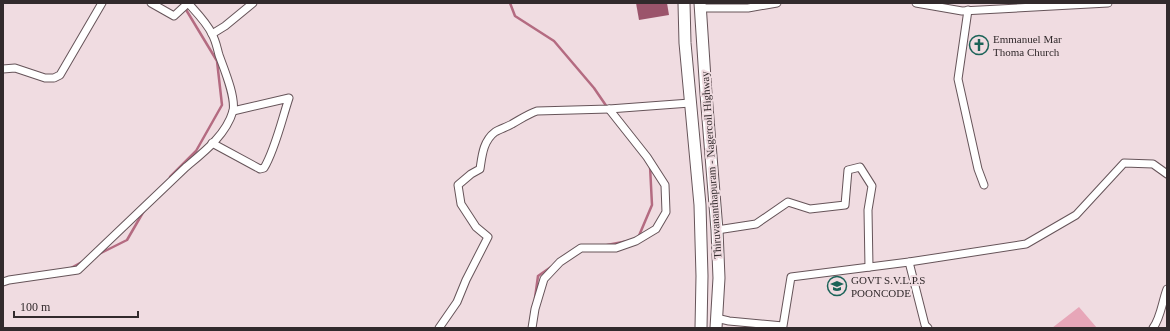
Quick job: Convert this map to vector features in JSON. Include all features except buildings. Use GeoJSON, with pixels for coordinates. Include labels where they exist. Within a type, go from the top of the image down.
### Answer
{"type":"FeatureCollection","features":[{"type":"Feature","properties":{"kind":"main road","name":"Thiruvananthapuram - Nagercoil Highway"},"geometry":{"type":"LineString","coordinates":[[684,3],[685,43],[700,205],[702,276],[701,328]]}},
{"type":"Feature","properties":{"kind":"main road","name":"Thiruvananthapuram - Nagercoil Highway"},"geometry":{"type":"LineString","coordinates":[[700,5],[717,230],[719,278],[716,323]]}},
{"type":"Feature","properties":{"kind":"street"},"geometry":{"type":"LineString","coordinates":[[3,69],[15,68],[45,78],[54,78],[60,75],[102,3]]}},
{"type":"Feature","properties":{"kind":"street"},"geometry":{"type":"LineString","coordinates":[[3,282],[78,270],[218,138],[226,125],[233,111],[233,103],[230,84],[212,34],[200,16],[188,3],[174,16],[150,3]]}},
{"type":"Feature","properties":{"kind":"street"},"geometry":{"type":"LineString","coordinates":[[212,34],[225,26],[253,3]]}},
{"type":"Feature","properties":{"kind":"street"},"geometry":{"type":"LineString","coordinates":[[700,5],[748,8],[777,3]]}},
{"type":"Feature","properties":{"kind":"street"},"geometry":{"type":"LineString","coordinates":[[916,3],[962,11],[1108,3]]}},
{"type":"Feature","properties":{"kind":"street"},"geometry":{"type":"LineString","coordinates":[[968,10],[958,79],[978,169],[984,185]]}},
{"type":"Feature","properties":{"kind":"street"},"geometry":{"type":"LineString","coordinates":[[212,143],[260,169],[264,168],[270,156],[289,98],[233,111]]}},
{"type":"Feature","properties":{"kind":"street"},"geometry":{"type":"LineString","coordinates":[[439,328],[457,302],[466,280],[488,237],[476,227],[461,204],[458,185],[471,174],[480,170],[482,152],[488,140],[495,133],[537,110],[608,109],[690,103]]}},
{"type":"Feature","properties":{"kind":"street"},"geometry":{"type":"LineString","coordinates":[[532,328],[535,309],[544,280],[560,262],[580,248],[616,248],[636,241],[656,228],[666,212],[665,185],[647,157],[608,109]]}},
{"type":"Feature","properties":{"kind":"street"},"geometry":{"type":"LineString","coordinates":[[716,323],[729,321],[783,326],[792,277],[909,262],[1026,244],[1076,215],[1124,162],[1153,164],[1167,174]]}},
{"type":"Feature","properties":{"kind":"street"},"geometry":{"type":"LineString","coordinates":[[717,230],[756,224],[788,202],[810,209],[845,205],[848,170],[860,167],[872,186],[868,210],[869,267]]}},
{"type":"Feature","properties":{"kind":"street"},"geometry":{"type":"LineString","coordinates":[[909,262],[925,325],[928,328]]}},
{"type":"Feature","properties":{"kind":"street"},"geometry":{"type":"LineString","coordinates":[[1153,328],[1158,322],[1167,289]]}},
{"type":"Feature","properties":{"kind":"shaded area"},"geometry":{"type":"Polygon","coordinates":[[[1079,307],[1097,328],[1052,328],[1079,307]]]}},
{"type":"Feature","properties":{"kind":"waterway"},"geometry":{"type":"LineString","coordinates":[[510,3],[515,16],[554,41],[594,88],[607,107]]}},
{"type":"Feature","properties":{"kind":"waterway"},"geometry":{"type":"LineString","coordinates":[[170,177],[196,151],[222,105],[217,61],[185,8]]}},
{"type":"Feature","properties":{"kind":"waterway"},"geometry":{"type":"LineString","coordinates":[[638,238],[652,205],[650,166]]}},
{"type":"Feature","properties":{"kind":"waterway"},"geometry":{"type":"LineString","coordinates":[[99,254],[127,240],[145,209]]}},
{"type":"Feature","properties":{"kind":"waterway"},"geometry":{"type":"LineString","coordinates":[[607,245],[628,241]]}},
{"type":"Feature","properties":{"kind":"waterway"},"geometry":{"type":"LineString","coordinates":[[69,269],[82,262]]}},
{"type":"Feature","properties":{"kind":"waterway"},"geometry":{"type":"LineString","coordinates":[[535,298],[538,276],[551,267]]}},
{"type":"Feature","properties":{"kind":"place","name":"Emmanuel Mar Thoma Church"},"geometry":{"type":"Point","coordinates":[979,45]}},
{"type":"Feature","properties":{"kind":"place","name":"GOVT S.V.L.P.S POONCODE"},"geometry":{"type":"Point","coordinates":[837,286]}}]}
